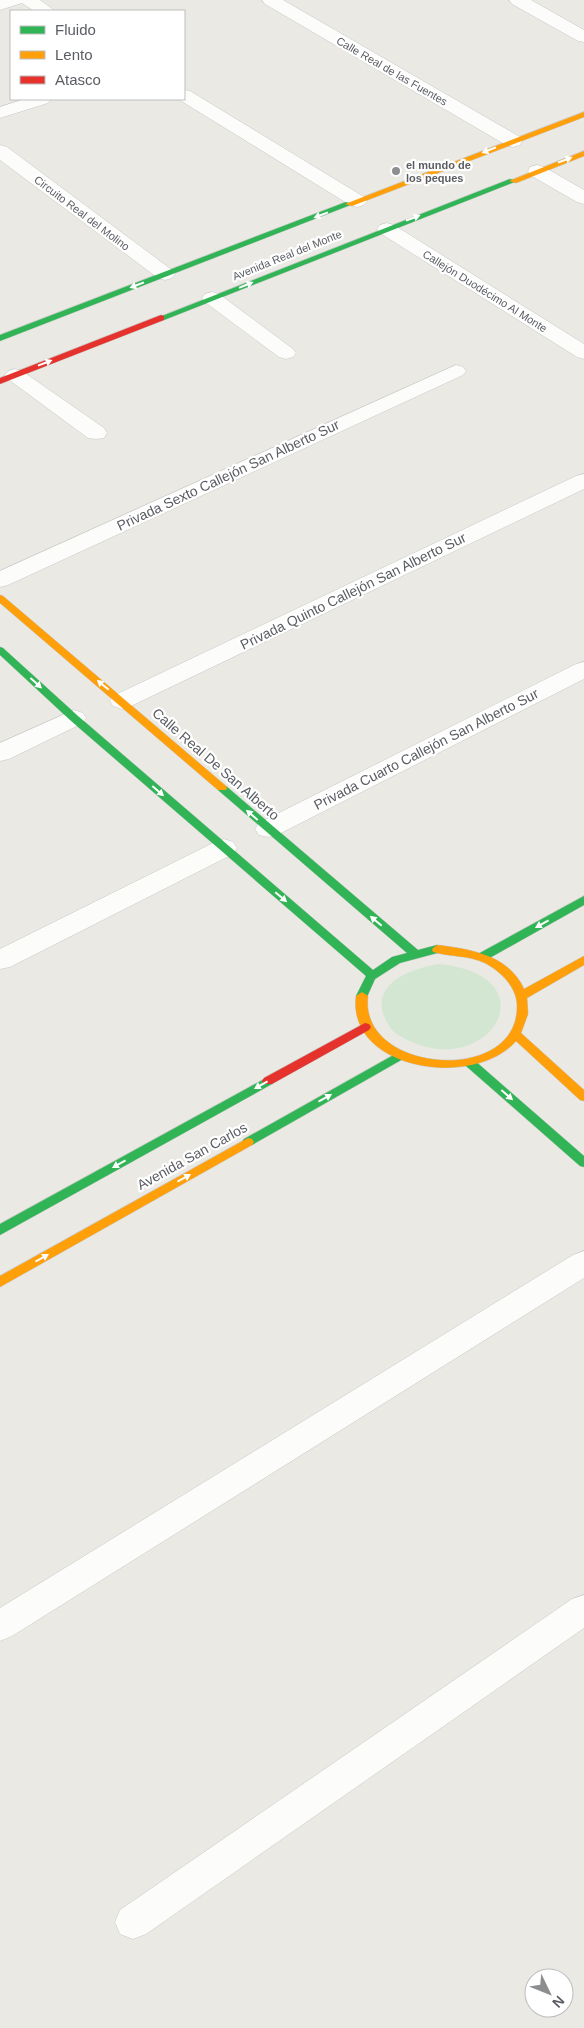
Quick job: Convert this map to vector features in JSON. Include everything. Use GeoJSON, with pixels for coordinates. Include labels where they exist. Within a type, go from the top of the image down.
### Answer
{"type":"FeatureCollection","features":[{"type":"Feature","properties":{"kind":"street"},"geometry":{"type":"LineString","coordinates":[[0,5],[15,0]]}},
{"type":"Feature","properties":{"kind":"street"},"geometry":{"type":"LineString","coordinates":[[28,0],[44,10]]}},
{"type":"Feature","properties":{"kind":"street","name":"Calle Real de las Fuentes"},"geometry":{"type":"LineString","coordinates":[[271,0],[514,141]]}},
{"type":"Feature","properties":{"kind":"street"},"geometry":{"type":"LineString","coordinates":[[518,0],[584,37]]}},
{"type":"Feature","properties":{"kind":"street"},"geometry":{"type":"LineString","coordinates":[[185,96],[356,201]]}},
{"type":"Feature","properties":{"kind":"street"},"geometry":{"type":"LineString","coordinates":[[0,112],[39,100]]}},
{"type":"Feature","properties":{"kind":"street","name":"Avenida Real del Monte"},"geometry":{"type":"LineString","coordinates":[[0,338],[584,114]]}},
{"type":"Feature","properties":{"kind":"street","name":"Circuito Real del Molino"},"geometry":{"type":"LineString","coordinates":[[0,151],[165,274]]}},
{"type":"Feature","properties":{"kind":"street","name":"Avenida Real del Monte"},"geometry":{"type":"LineString","coordinates":[[8,378],[584,153]]}},
{"type":"Feature","properties":{"kind":"street"},"geometry":{"type":"LineString","coordinates":[[537,171],[584,198]]}},
{"type":"Feature","properties":{"kind":"street","name":"Callejón Duodécimo Al Monte"},"geometry":{"type":"LineString","coordinates":[[386,229],[584,353]]}},
{"type":"Feature","properties":{"kind":"street"},"geometry":{"type":"LineString","coordinates":[[212,298],[286,353]]}},
{"type":"Feature","properties":{"kind":"street","name":"Privada Sexto Callejón San Alberto Sur"},"geometry":{"type":"LineString","coordinates":[[0,580],[456,371]]}},
{"type":"Feature","properties":{"kind":"street"},"geometry":{"type":"LineString","coordinates":[[8,378],[96,434]]}},
{"type":"Feature","properties":{"kind":"street","name":"Privada Quinto Callejón San Alberto Sur"},"geometry":{"type":"LineString","coordinates":[[122,701],[584,480]]}},
{"type":"Feature","properties":{"kind":"street","name":"Calle Real De San Alberto"},"geometry":{"type":"LineString","coordinates":[[0,598],[413,952]]}},
{"type":"Feature","properties":{"kind":"street"},"geometry":{"type":"LineString","coordinates":[[0,650],[74,718],[372,975]]}},
{"type":"Feature","properties":{"kind":"street","name":"Privada Cuarto Callejón San Alberto Sur"},"geometry":{"type":"LineString","coordinates":[[268,829],[584,669]]}},
{"type":"Feature","properties":{"kind":"street"},"geometry":{"type":"LineString","coordinates":[[0,753],[74,718]]}},
{"type":"Feature","properties":{"kind":"street"},"geometry":{"type":"LineString","coordinates":[[0,960],[224,848]]}},
{"type":"Feature","properties":{"kind":"street"},"geometry":{"type":"LineString","coordinates":[[482,957],[584,900]]}},
{"type":"Feature","properties":{"kind":"street"},"geometry":{"type":"LineString","coordinates":[[436,949],[460,951],[482,957],[500,967],[514,980],[523,996],[524,1016],[517,1035],[497,1052],[470,1063],[438,1065],[422,1063],[399,1056],[380,1044],[365,1027],[360,1009],[362,991],[372,975],[390,961],[413,952],[436,949]]}},
{"type":"Feature","properties":{"kind":"street"},"geometry":{"type":"LineString","coordinates":[[523,996],[584,960]]}},
{"type":"Feature","properties":{"kind":"street","name":"Avenida San Carlos"},"geometry":{"type":"LineString","coordinates":[[0,1230],[365,1027]]}},
{"type":"Feature","properties":{"kind":"street"},"geometry":{"type":"LineString","coordinates":[[517,1035],[584,1097]]}},
{"type":"Feature","properties":{"kind":"street","name":"Avenida San Carlos"},"geometry":{"type":"LineString","coordinates":[[0,1282],[399,1056]]}},
{"type":"Feature","properties":{"kind":"street"},"geometry":{"type":"LineString","coordinates":[[470,1063],[584,1163]]}},
{"type":"Feature","properties":{"kind":"street"},"geometry":{"type":"LineString","coordinates":[[0,1626],[584,1263]]}},
{"type":"Feature","properties":{"kind":"street"},"geometry":{"type":"LineString","coordinates":[[132,1922],[584,1609]]}},
{"type":"Feature","properties":{"kind":"green space"},"geometry":{"type":"Polygon","coordinates":[[[439,964],[474,973],[494,987],[501,1006],[496,1024],[481,1039],[459,1048],[431,1048],[400,1036],[390,1028],[384,1016],[382,1004],[384,994],[389,986],[407,973],[439,964]]]}},
{"type":"Feature","properties":{"kind":"traffic: fast"},"geometry":{"type":"LineString","coordinates":[[161,318],[513,181]]}},
{"type":"Feature","properties":{"kind":"traffic: fast"},"geometry":{"type":"LineString","coordinates":[[0,338],[349,204]]}},
{"type":"Feature","properties":{"kind":"traffic: fast"},"geometry":{"type":"LineString","coordinates":[[0,650],[74,718],[372,975]]}},
{"type":"Feature","properties":{"kind":"traffic: fast"},"geometry":{"type":"LineString","coordinates":[[222,788],[413,952]]}},
{"type":"Feature","properties":{"kind":"traffic: fast"},"geometry":{"type":"LineString","coordinates":[[482,957],[584,900]]}},
{"type":"Feature","properties":{"kind":"traffic: fast"},"geometry":{"type":"LineString","coordinates":[[362,996],[371,977],[396,960],[437,949]]}},
{"type":"Feature","properties":{"kind":"traffic: fast"},"geometry":{"type":"LineString","coordinates":[[248,1142],[399,1056]]}},
{"type":"Feature","properties":{"kind":"traffic: fast"},"geometry":{"type":"LineString","coordinates":[[470,1063],[584,1163]]}},
{"type":"Feature","properties":{"kind":"traffic: fast"},"geometry":{"type":"LineString","coordinates":[[0,1230],[268,1081]]}},
{"type":"Feature","properties":{"kind":"traffic: slow"},"geometry":{"type":"LineString","coordinates":[[349,204],[584,114]]}},
{"type":"Feature","properties":{"kind":"traffic: slow"},"geometry":{"type":"LineString","coordinates":[[513,181],[584,153]]}},
{"type":"Feature","properties":{"kind":"traffic: slow"},"geometry":{"type":"LineString","coordinates":[[0,598],[222,788]]}},
{"type":"Feature","properties":{"kind":"traffic: slow"},"geometry":{"type":"LineString","coordinates":[[362,996],[363,1016],[369,1030],[384,1045],[400,1054],[424,1062],[451,1064],[485,1058],[500,1050],[519,1027],[523,1014],[522,1000],[517,987],[508,975],[495,964],[482,957],[437,949]]}},
{"type":"Feature","properties":{"kind":"traffic: slow"},"geometry":{"type":"LineString","coordinates":[[523,995],[584,960]]}},
{"type":"Feature","properties":{"kind":"traffic: slow"},"geometry":{"type":"LineString","coordinates":[[517,1035],[584,1097]]}},
{"type":"Feature","properties":{"kind":"traffic: slow"},"geometry":{"type":"LineString","coordinates":[[0,1282],[248,1142]]}},
{"type":"Feature","properties":{"kind":"traffic: jam"},"geometry":{"type":"LineString","coordinates":[[0,381],[161,318]]}},
{"type":"Feature","properties":{"kind":"traffic: jam"},"geometry":{"type":"LineString","coordinates":[[268,1081],[365,1027]]}},
{"type":"Feature","properties":{"kind":"place","name":"el mundo de los peques"},"geometry":{"type":"Point","coordinates":[396,171]}}]}
